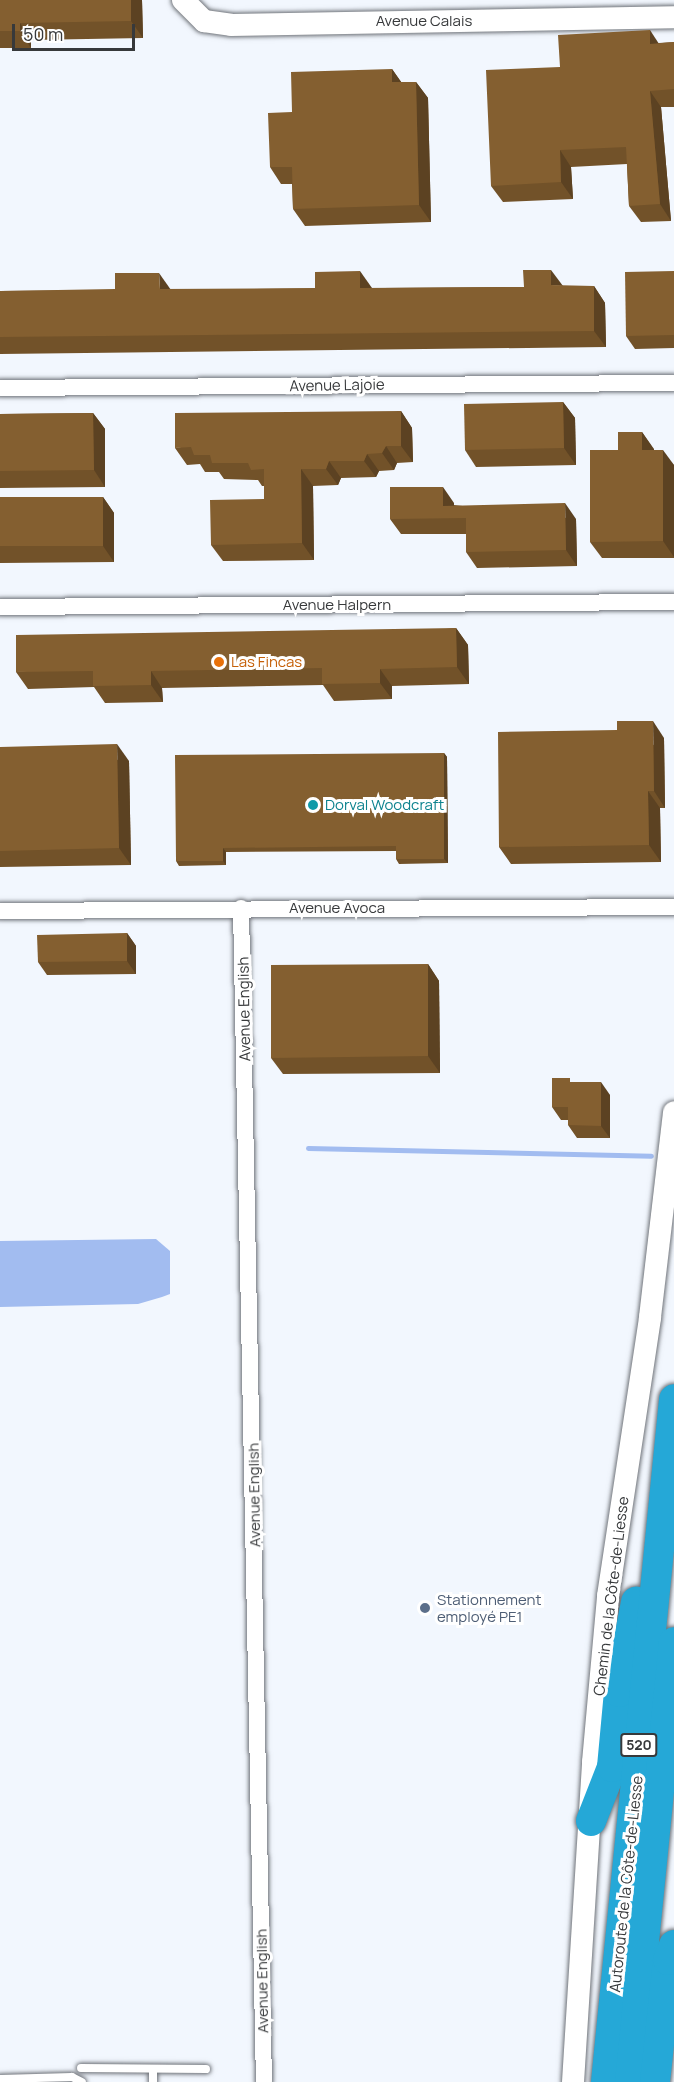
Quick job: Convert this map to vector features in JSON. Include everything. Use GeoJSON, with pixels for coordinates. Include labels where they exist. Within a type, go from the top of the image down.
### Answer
{"type":"FeatureCollection","features":[{"type":"Feature","properties":{"kind":"highway"},"geometry":{"type":"LineString","coordinates":[[591,1821],[612,1767],[619,1692],[674,1403]]}},
{"type":"Feature","properties":{"kind":"highway","name":"Autoroute de la Côte-de-Liesse"},"geometry":{"type":"LineString","coordinates":[[606,2082],[674,1403]]}},
{"type":"Feature","properties":{"kind":"highway","name":"Autoroute de la Côte-de-Liesse"},"geometry":{"type":"LineString","coordinates":[[630,2082],[674,1642]]}},
{"type":"Feature","properties":{"kind":"highway"},"geometry":{"type":"LineString","coordinates":[[655,2082],[668,1960],[674,1945]]}},
{"type":"Feature","properties":{"kind":"main road","name":"Avenue Calais"},"geometry":{"type":"LineString","coordinates":[[183,0],[204,21],[231,25],[674,17]]}},
{"type":"Feature","properties":{"kind":"main road","name":"Chemin de la Côte-de-Liesse"},"geometry":{"type":"LineString","coordinates":[[573,2082],[608,1596],[650,1317],[674,1112]]}},
{"type":"Feature","properties":{"kind":"street","name":"Avenue Lajoie"},"geometry":{"type":"LineString","coordinates":[[0,388],[674,383]]}},
{"type":"Feature","properties":{"kind":"street","name":"Avenue Halpern"},"geometry":{"type":"LineString","coordinates":[[0,608],[674,602]]}},
{"type":"Feature","properties":{"kind":"street","name":"Avenue Avoca"},"geometry":{"type":"LineString","coordinates":[[0,911],[674,907]]}},
{"type":"Feature","properties":{"kind":"street","name":"Avenue English"},"geometry":{"type":"LineString","coordinates":[[242,908],[264,2082]]}},
{"type":"Feature","properties":{"kind":"lane"},"geometry":{"type":"LineString","coordinates":[[81,2068],[206,2069]]}},
{"type":"Feature","properties":{"kind":"lane"},"geometry":{"type":"LineString","coordinates":[[153,2068],[153,2082]]}},
{"type":"Feature","properties":{"kind":"lane"},"geometry":{"type":"LineString","coordinates":[[0,2079],[72,2077],[81,2082]]}},
{"type":"Feature","properties":{"kind":"water"},"geometry":{"type":"Polygon","coordinates":[[[156,1239],[170,1251],[170,1294],[138,1304],[0,1307],[0,1241],[156,1239]]]}},
{"type":"Feature","properties":{"kind":"building"},"geometry":{"type":"Polygon","coordinates":[[[0,0],[131,0],[131,21],[20,23],[20,31],[0,31],[0,0]]]}},
{"type":"Feature","properties":{"kind":"building"},"geometry":{"type":"Polygon","coordinates":[[[650,30],[650,44],[674,42],[674,89],[650,91],[660,204],[629,206],[626,147],[560,150],[561,182],[491,186],[486,70],[560,67],[558,35],[650,30]]]}},
{"type":"Feature","properties":{"kind":"building"},"geometry":{"type":"Polygon","coordinates":[[[392,69],[392,82],[416,82],[419,205],[293,209],[292,167],[270,167],[268,113],[292,112],[291,72],[392,69]]]}},
{"type":"Feature","properties":{"kind":"building"},"geometry":{"type":"Polygon","coordinates":[[[523,270],[551,270],[551,285],[594,286],[594,331],[0,337],[0,291],[115,289],[115,273],[159,273],[160,289],[315,288],[315,272],[360,271],[360,288],[524,287],[523,270]]]}},
{"type":"Feature","properties":{"kind":"building"},"geometry":{"type":"Polygon","coordinates":[[[674,271],[674,335],[626,336],[625,272],[674,271]]]}},
{"type":"Feature","properties":{"kind":"building"},"geometry":{"type":"Polygon","coordinates":[[[563,402],[564,448],[465,450],[464,404],[563,402]]]}},
{"type":"Feature","properties":{"kind":"building"},"geometry":{"type":"Polygon","coordinates":[[[401,411],[401,446],[386,446],[382,453],[367,454],[364,461],[329,461],[326,469],[301,469],[302,543],[211,545],[210,500],[264,499],[264,469],[251,470],[248,463],[212,463],[210,455],[194,455],[191,447],[175,448],[175,413],[401,411]]]}},
{"type":"Feature","properties":{"kind":"building"},"geometry":{"type":"Polygon","coordinates":[[[93,413],[94,470],[0,471],[0,414],[93,413]]]}},
{"type":"Feature","properties":{"kind":"building"},"geometry":{"type":"Polygon","coordinates":[[[618,432],[642,432],[642,450],[663,450],[663,541],[590,542],[590,450],[618,450],[618,432]]]}},
{"type":"Feature","properties":{"kind":"building"},"geometry":{"type":"Polygon","coordinates":[[[390,487],[443,487],[443,506],[565,503],[566,550],[466,552],[466,518],[390,519],[390,487]]]}},
{"type":"Feature","properties":{"kind":"building"},"geometry":{"type":"Polygon","coordinates":[[[0,497],[103,497],[103,546],[0,546],[0,497]]]}},
{"type":"Feature","properties":{"kind":"building"},"geometry":{"type":"Polygon","coordinates":[[[456,628],[457,667],[380,669],[380,683],[322,684],[322,668],[151,671],[151,685],[93,686],[93,671],[16,672],[16,635],[456,628]]]}},
{"type":"Feature","properties":{"kind":"building"},"geometry":{"type":"Polygon","coordinates":[[[617,721],[653,721],[654,791],[648,791],[649,845],[499,847],[498,732],[617,730],[617,721]]]}},
{"type":"Feature","properties":{"kind":"building"},"geometry":{"type":"Polygon","coordinates":[[[117,744],[119,848],[0,851],[0,747],[117,744]]]}},
{"type":"Feature","properties":{"kind":"building","name":"Dorval Woodcraft"},"geometry":{"type":"Polygon","coordinates":[[[444,753],[444,859],[396,859],[396,846],[223,848],[223,861],[176,861],[175,755],[444,753]]]}},
{"type":"Feature","properties":{"kind":"building"},"geometry":{"type":"Polygon","coordinates":[[[127,933],[127,961],[38,962],[37,935],[127,933]]]}},
{"type":"Feature","properties":{"kind":"building"},"geometry":{"type":"Polygon","coordinates":[[[428,964],[428,1056],[271,1058],[271,965],[428,964]]]}},
{"type":"Feature","properties":{"kind":"building"},"geometry":{"type":"Polygon","coordinates":[[[552,1078],[570,1078],[570,1082],[601,1082],[601,1126],[568,1125],[568,1107],[552,1107],[552,1078]]]}},
{"type":"Feature","properties":{"kind":"waterway"},"geometry":{"type":"LineString","coordinates":[[308,1148],[651,1156]]}},
{"type":"Feature","properties":{"kind":"place","name":"Las Fincas"},"geometry":{"type":"Point","coordinates":[219,662]}},
{"type":"Feature","properties":{"kind":"place","name":"Dorval Woodcraft"},"geometry":{"type":"Point","coordinates":[313,805]}},
{"type":"Feature","properties":{"kind":"place","name":"Stationnement employé PE1"},"geometry":{"type":"Point","coordinates":[425,1608]}}]}
